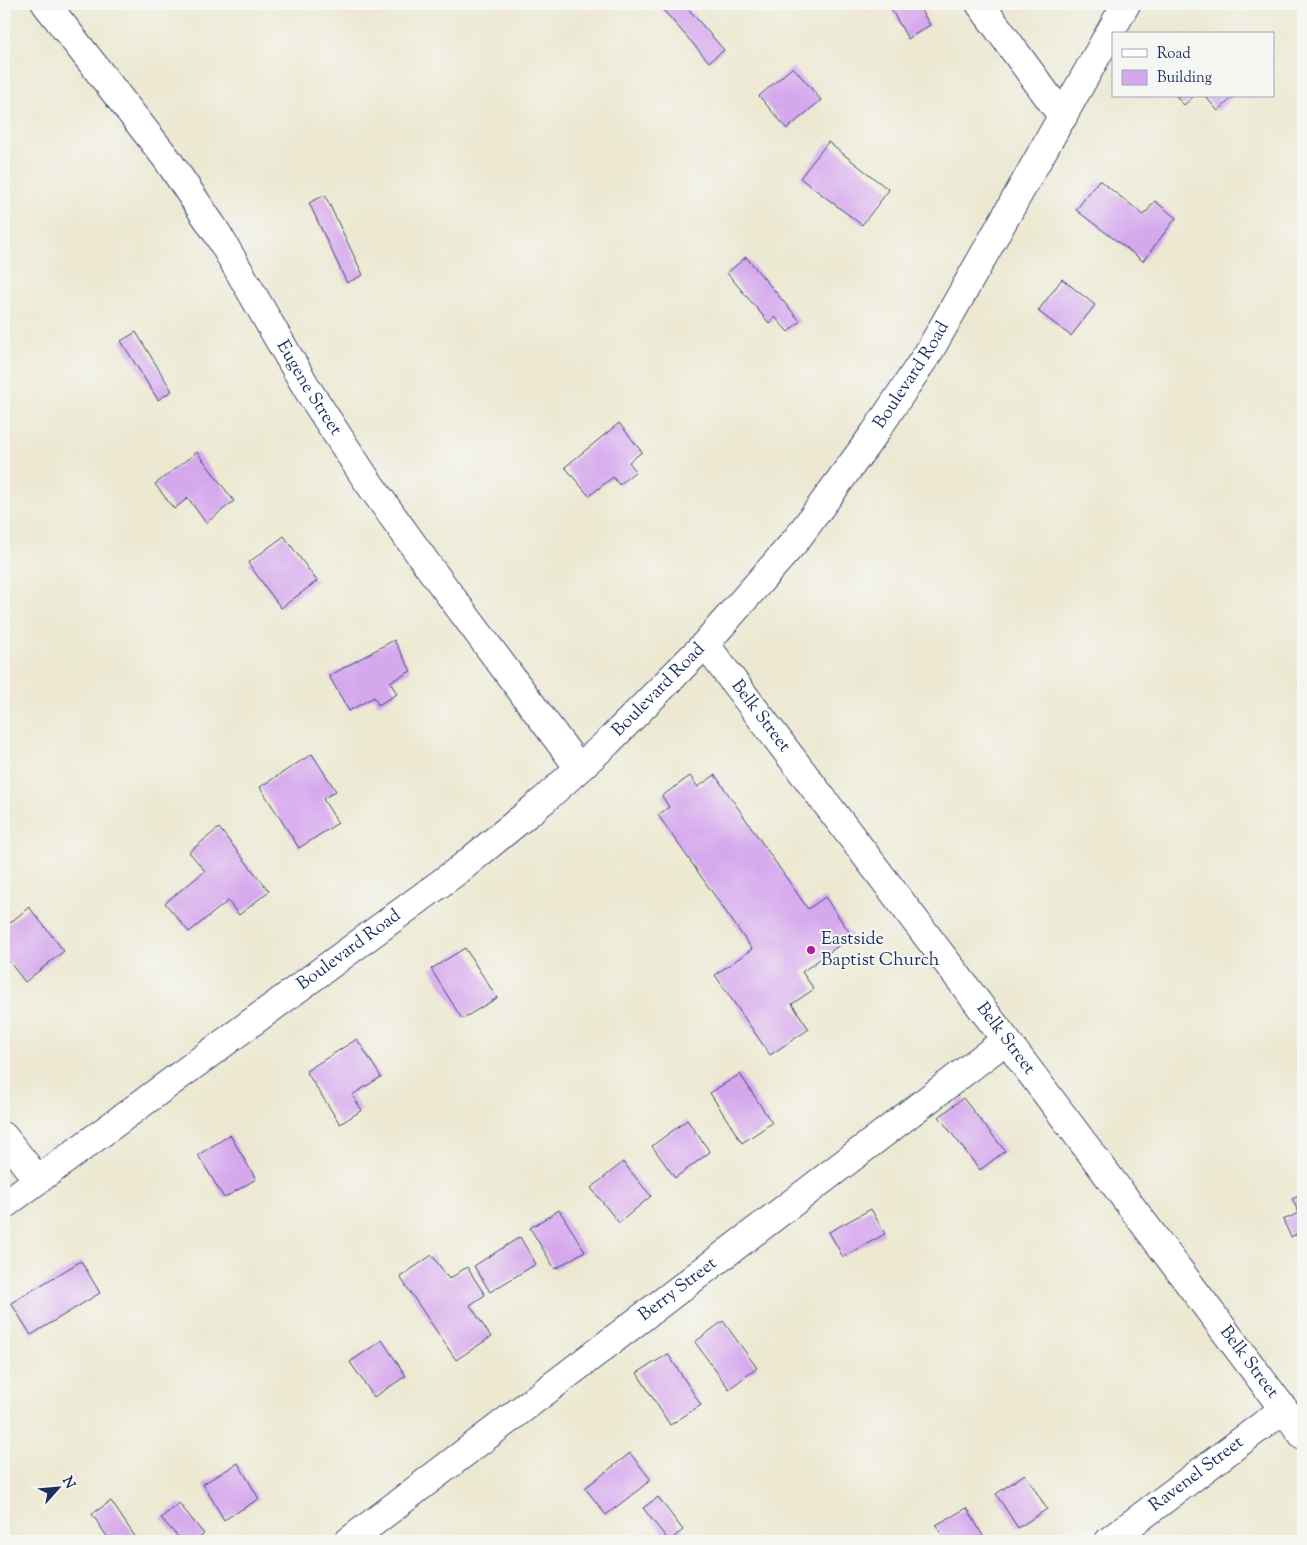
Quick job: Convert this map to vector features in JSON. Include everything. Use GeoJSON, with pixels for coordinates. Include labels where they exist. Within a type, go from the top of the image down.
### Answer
{"type":"FeatureCollection","features":[{"type":"Feature","properties":{"kind":"street","name":"Eugene Street"},"geometry":{"type":"LineString","coordinates":[[46,4],[167,159],[217,233],[308,390],[366,479],[579,768]]}},
{"type":"Feature","properties":{"kind":"street"},"geometry":{"type":"LineString","coordinates":[[980,4],[1063,117]]}},
{"type":"Feature","properties":{"kind":"street","name":"Boulevard Road"},"geometry":{"type":"LineString","coordinates":[[4,1204],[460,869],[544,800],[607,743],[705,644],[796,540],[874,434],[940,334],[1126,4]]}},
{"type":"Feature","properties":{"kind":"street","name":"Belk Street"},"geometry":{"type":"LineString","coordinates":[[705,644],[1303,1435]]}},
{"type":"Feature","properties":{"kind":"street","name":"Berry Street"},"geometry":{"type":"LineString","coordinates":[[349,1541],[1006,1040]]}},
{"type":"Feature","properties":{"kind":"street"},"geometry":{"type":"LineString","coordinates":[[4,1137],[37,1179]]}},
{"type":"Feature","properties":{"kind":"street","name":"Ravenel Street"},"geometry":{"type":"LineString","coordinates":[[1109,1541],[1284,1409]]}},
{"type":"Feature","properties":{"kind":"building"},"geometry":{"type":"Polygon","coordinates":[[[658,4],[684,4],[724,50],[709,62],[658,4]]]}},
{"type":"Feature","properties":{"kind":"building"},"geometry":{"type":"Polygon","coordinates":[[[900,4],[917,4],[930,25],[908,39],[891,9],[900,4]]]}},
{"type":"Feature","properties":{"kind":"building"},"geometry":{"type":"Polygon","coordinates":[[[793,67],[821,100],[787,129],[759,96],[793,67]]]}},
{"type":"Feature","properties":{"kind":"building"},"geometry":{"type":"Polygon","coordinates":[[[1178,98],[1192,98],[1184,105],[1178,98]]]}},
{"type":"Feature","properties":{"kind":"building"},"geometry":{"type":"Polygon","coordinates":[[[1207,98],[1232,98],[1218,111],[1207,98]]]}},
{"type":"Feature","properties":{"kind":"building"},"geometry":{"type":"Polygon","coordinates":[[[828,142],[889,190],[862,225],[800,178],[828,142]]]}},
{"type":"Feature","properties":{"kind":"building"},"geometry":{"type":"Polygon","coordinates":[[[1099,180],[1144,215],[1155,201],[1176,218],[1143,261],[1076,210],[1099,180]]]}},
{"type":"Feature","properties":{"kind":"building"},"geometry":{"type":"Polygon","coordinates":[[[325,195],[363,275],[347,283],[309,203],[325,195]]]}},
{"type":"Feature","properties":{"kind":"building"},"geometry":{"type":"Polygon","coordinates":[[[746,257],[800,321],[788,332],[775,317],[769,323],[727,273],[746,257]]]}},
{"type":"Feature","properties":{"kind":"building"},"geometry":{"type":"Polygon","coordinates":[[[1062,279],[1095,305],[1071,336],[1038,311],[1062,279]]]}},
{"type":"Feature","properties":{"kind":"building"},"geometry":{"type":"Polygon","coordinates":[[[136,332],[172,391],[158,400],[121,341],[136,332]]]}},
{"type":"Feature","properties":{"kind":"building"},"geometry":{"type":"Polygon","coordinates":[[[619,423],[642,452],[629,462],[636,471],[619,485],[613,477],[589,496],[565,467],[619,423]]]}},
{"type":"Feature","properties":{"kind":"building"},"geometry":{"type":"Polygon","coordinates":[[[197,452],[234,501],[206,523],[188,498],[174,509],[155,484],[197,452]]]}},
{"type":"Feature","properties":{"kind":"building"},"geometry":{"type":"Polygon","coordinates":[[[284,536],[317,581],[281,608],[248,563],[284,536]]]}},
{"type":"Feature","properties":{"kind":"building"},"geometry":{"type":"Polygon","coordinates":[[[394,640],[411,671],[390,682],[397,694],[378,705],[374,697],[349,711],[329,676],[394,640]]]}},
{"type":"Feature","properties":{"kind":"building"},"geometry":{"type":"Polygon","coordinates":[[[312,754],[336,791],[323,799],[338,823],[299,848],[260,787],[312,754]]]}},
{"type":"Feature","properties":{"kind":"building"},"geometry":{"type":"Polygon","coordinates":[[[715,775],[808,909],[825,897],[852,936],[802,972],[814,989],[792,1004],[809,1029],[770,1055],[715,975],[752,949],[658,815],[669,807],[662,796],[690,776],[698,787],[715,775]]]}},
{"type":"Feature","properties":{"kind":"building"},"geometry":{"type":"Polygon","coordinates":[[[219,828],[269,891],[239,915],[228,901],[189,932],[165,903],[205,871],[189,852],[219,828]]]}},
{"type":"Feature","properties":{"kind":"building"},"geometry":{"type":"Polygon","coordinates":[[[29,907],[64,951],[25,982],[4,955],[4,928],[29,907]]]}},
{"type":"Feature","properties":{"kind":"building"},"geometry":{"type":"Polygon","coordinates":[[[465,948],[497,998],[462,1019],[431,969],[465,948]]]}},
{"type":"Feature","properties":{"kind":"building"},"geometry":{"type":"Polygon","coordinates":[[[357,1039],[381,1077],[352,1095],[362,1110],[340,1124],[306,1071],[357,1039]]]}},
{"type":"Feature","properties":{"kind":"building"},"geometry":{"type":"Polygon","coordinates":[[[740,1074],[772,1123],[742,1143],[710,1093],[740,1074]]]}},
{"type":"Feature","properties":{"kind":"building"},"geometry":{"type":"Polygon","coordinates":[[[963,1098],[1005,1151],[980,1170],[939,1117],[963,1098]]]}},
{"type":"Feature","properties":{"kind":"building"},"geometry":{"type":"Polygon","coordinates":[[[687,1120],[710,1152],[675,1178],[652,1146],[687,1120]]]}},
{"type":"Feature","properties":{"kind":"building"},"geometry":{"type":"Polygon","coordinates":[[[230,1135],[256,1179],[224,1198],[198,1155],[230,1135]]]}},
{"type":"Feature","properties":{"kind":"building"},"geometry":{"type":"Polygon","coordinates":[[[623,1162],[651,1196],[619,1223],[591,1188],[623,1162]]]}},
{"type":"Feature","properties":{"kind":"building"},"geometry":{"type":"Polygon","coordinates":[[[1303,1194],[1303,1250],[1296,1234],[1291,1237],[1283,1220],[1299,1213],[1292,1199],[1303,1194]]]}},
{"type":"Feature","properties":{"kind":"building"},"geometry":{"type":"Polygon","coordinates":[[[871,1209],[885,1234],[843,1257],[829,1232],[871,1209]]]}},
{"type":"Feature","properties":{"kind":"building"},"geometry":{"type":"Polygon","coordinates":[[[559,1210],[585,1251],[555,1269],[530,1228],[559,1210]]]}},
{"type":"Feature","properties":{"kind":"building"},"geometry":{"type":"Polygon","coordinates":[[[520,1237],[536,1264],[490,1292],[474,1266],[520,1237]]]}},
{"type":"Feature","properties":{"kind":"building"},"geometry":{"type":"Polygon","coordinates":[[[432,1255],[449,1279],[467,1267],[485,1295],[470,1305],[491,1337],[456,1360],[400,1277],[432,1255]]]}},
{"type":"Feature","properties":{"kind":"building"},"geometry":{"type":"Polygon","coordinates":[[[81,1261],[100,1293],[31,1335],[11,1303],[81,1261]]]}},
{"type":"Feature","properties":{"kind":"building"},"geometry":{"type":"Polygon","coordinates":[[[723,1321],[757,1368],[729,1389],[695,1342],[723,1321]]]}},
{"type":"Feature","properties":{"kind":"building"},"geometry":{"type":"Polygon","coordinates":[[[382,1340],[406,1376],[374,1397],[350,1362],[382,1340]]]}},
{"type":"Feature","properties":{"kind":"building"},"geometry":{"type":"Polygon","coordinates":[[[668,1354],[701,1405],[670,1425],[637,1373],[668,1354]]]}},
{"type":"Feature","properties":{"kind":"building"},"geometry":{"type":"Polygon","coordinates":[[[630,1453],[651,1480],[606,1515],[585,1488],[630,1453]]]}},
{"type":"Feature","properties":{"kind":"building"},"geometry":{"type":"Polygon","coordinates":[[[238,1463],[259,1499],[224,1520],[203,1484],[238,1463]]]}},
{"type":"Feature","properties":{"kind":"building"},"geometry":{"type":"Polygon","coordinates":[[[1025,1474],[1047,1509],[1018,1528],[996,1494],[1025,1474]]]}},
{"type":"Feature","properties":{"kind":"building"},"geometry":{"type":"Polygon","coordinates":[[[658,1497],[683,1530],[669,1541],[643,1508],[658,1497]]]}},
{"type":"Feature","properties":{"kind":"building"},"geometry":{"type":"Polygon","coordinates":[[[111,1501],[138,1541],[110,1541],[92,1514],[111,1501]]]}},
{"type":"Feature","properties":{"kind":"building"},"geometry":{"type":"Polygon","coordinates":[[[179,1503],[204,1534],[195,1541],[182,1541],[161,1518],[179,1503]]]}},
{"type":"Feature","properties":{"kind":"building"},"geometry":{"type":"Polygon","coordinates":[[[967,1508],[986,1541],[945,1541],[936,1525],[967,1508]]]}},
{"type":"Feature","properties":{"kind":"place","name":"Eastside Baptist Church"},"geometry":{"type":"Point","coordinates":[811,950]}}]}
